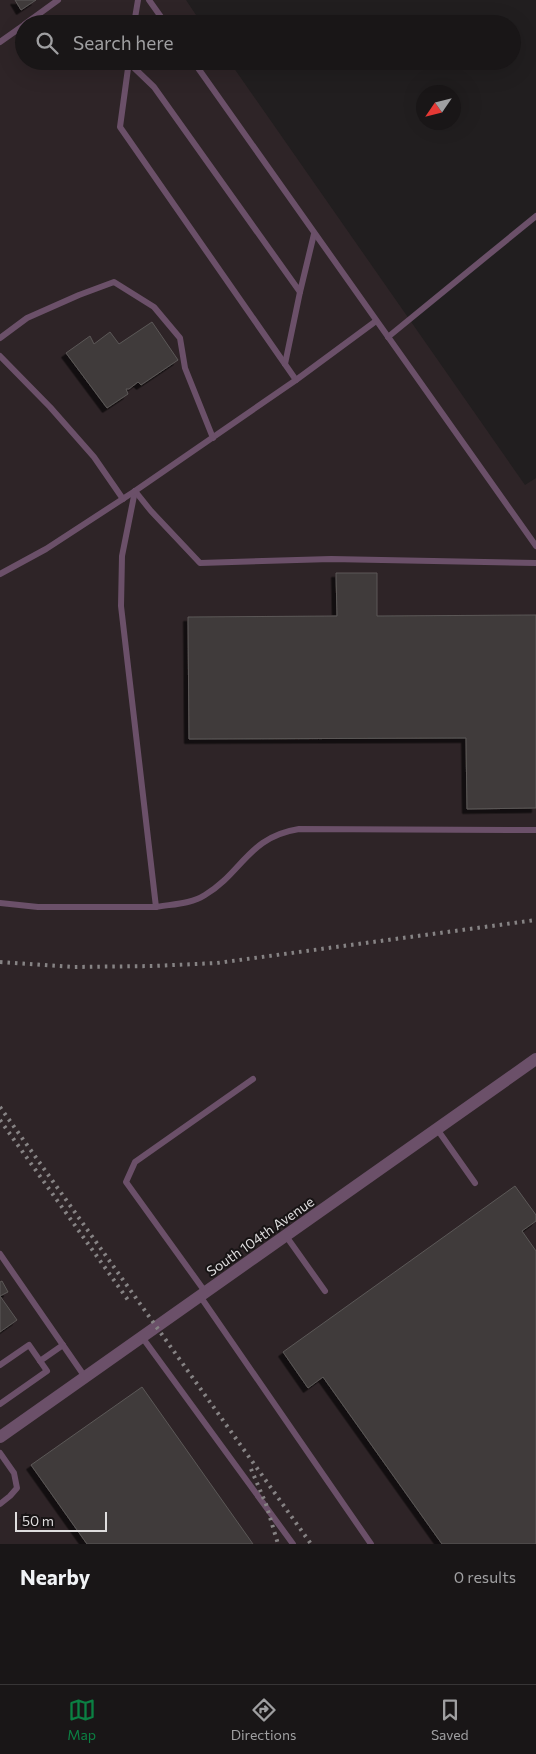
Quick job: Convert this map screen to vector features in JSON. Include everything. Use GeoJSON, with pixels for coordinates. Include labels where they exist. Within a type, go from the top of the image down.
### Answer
{"type":"FeatureCollection","features":[{"type":"Feature","properties":{"kind":"street","name":"South 104th Avenue"},"geometry":{"type":"LineString","coordinates":[[0,1437],[536,1059]]}},
{"type":"Feature","properties":{"kind":"lane"},"geometry":{"type":"LineString","coordinates":[[37,15],[58,0]]}},
{"type":"Feature","properties":{"kind":"lane"},"geometry":{"type":"LineString","coordinates":[[136,15],[138,0]]}},
{"type":"Feature","properties":{"kind":"lane"},"geometry":{"type":"LineString","coordinates":[[149,0],[160,15]]}},
{"type":"Feature","properties":{"kind":"lane"},"geometry":{"type":"LineString","coordinates":[[0,42],[15,31]]}},
{"type":"Feature","properties":{"kind":"lane"},"geometry":{"type":"LineString","coordinates":[[128,70],[120,127],[296,380]]}},
{"type":"Feature","properties":{"kind":"lane"},"geometry":{"type":"LineString","coordinates":[[137,70],[154,87],[300,292]]}},
{"type":"Feature","properties":{"kind":"lane"},"geometry":{"type":"LineString","coordinates":[[199,70],[536,546]]}},
{"type":"Feature","properties":{"kind":"lane"},"geometry":{"type":"LineString","coordinates":[[388,337],[536,216]]}},
{"type":"Feature","properties":{"kind":"lane"},"geometry":{"type":"LineString","coordinates":[[285,364],[314,234]]}},
{"type":"Feature","properties":{"kind":"lane"},"geometry":{"type":"LineString","coordinates":[[0,338],[27,318],[114,282],[154,307],[180,338],[185,368],[213,438]]}},
{"type":"Feature","properties":{"kind":"lane"},"geometry":{"type":"LineString","coordinates":[[0,574],[46,549],[135,491],[296,380],[376,321]]}},
{"type":"Feature","properties":{"kind":"lane"},"geometry":{"type":"LineString","coordinates":[[0,356],[50,407],[94,457],[123,499]]}},
{"type":"Feature","properties":{"kind":"lane"},"geometry":{"type":"LineString","coordinates":[[135,491],[151,511],[200,563],[331,559],[536,562]]}},
{"type":"Feature","properties":{"kind":"lane"},"geometry":{"type":"LineString","coordinates":[[135,491],[122,556],[121,606],[156,907]]}},
{"type":"Feature","properties":{"kind":"lane"},"geometry":{"type":"LineString","coordinates":[[0,903],[38,907],[156,907],[193,900],[205,895],[220,884],[254,849],[275,835],[299,829],[536,830]]}},
{"type":"Feature","properties":{"kind":"lane"},"geometry":{"type":"LineString","coordinates":[[253,1079],[135,1162],[126,1182],[371,1544]]}},
{"type":"Feature","properties":{"kind":"lane"},"geometry":{"type":"LineString","coordinates":[[437,1129],[475,1183]]}},
{"type":"Feature","properties":{"kind":"lane"},"geometry":{"type":"LineString","coordinates":[[286,1236],[325,1291]]}},
{"type":"Feature","properties":{"kind":"lane"},"geometry":{"type":"LineString","coordinates":[[0,1254],[85,1377]]}},
{"type":"Feature","properties":{"kind":"lane"},"geometry":{"type":"LineString","coordinates":[[142,1337],[293,1544]]}},
{"type":"Feature","properties":{"kind":"lane"},"geometry":{"type":"LineString","coordinates":[[0,1365],[30,1345],[47,1371],[0,1404]]}},
{"type":"Feature","properties":{"kind":"lane"},"geometry":{"type":"LineString","coordinates":[[40,1361],[63,1345]]}},
{"type":"Feature","properties":{"kind":"lane"},"geometry":{"type":"LineString","coordinates":[[0,1453],[14,1473],[17,1488],[0,1504]]}},
{"type":"Feature","properties":{"kind":"shaded area"},"geometry":{"type":"Polygon","coordinates":[[[0,0],[186,0],[196,15],[15,15],[15,70],[235,70],[525,485],[536,478],[536,1544],[0,1544],[0,0]]]}},
{"type":"Feature","properties":{"kind":"building"},"geometry":{"type":"Polygon","coordinates":[[[15,0],[36,0],[21,10],[15,0]]]}},
{"type":"Feature","properties":{"kind":"building"},"geometry":{"type":"Polygon","coordinates":[[[152,322],[178,360],[141,385],[138,382],[129,389],[126,389],[128,394],[107,408],[66,353],[90,336],[94,344],[110,332],[119,344],[152,322]]]}},
{"type":"Feature","properties":{"kind":"building"},"geometry":{"type":"Polygon","coordinates":[[[336,573],[377,573],[377,616],[536,615],[536,808],[467,809],[466,738],[189,739],[188,617],[337,616],[336,573]]]}},
{"type":"Feature","properties":{"kind":"building"},"geometry":{"type":"Polygon","coordinates":[[[515,1186],[536,1215],[536,1221],[522,1231],[536,1251],[536,1544],[442,1544],[323,1377],[308,1388],[283,1352],[515,1186]]]}},
{"type":"Feature","properties":{"kind":"building"},"geometry":{"type":"Polygon","coordinates":[[[2,1281],[8,1292],[0,1296],[0,1282],[2,1281]]]}},
{"type":"Feature","properties":{"kind":"building"},"geometry":{"type":"Polygon","coordinates":[[[0,1296],[17,1320],[0,1332],[0,1296]]]}},
{"type":"Feature","properties":{"kind":"building"},"geometry":{"type":"Polygon","coordinates":[[[142,1387],[253,1544],[87,1544],[31,1465],[142,1387]]]}},
{"type":"Feature","properties":{"kind":"railway"},"geometry":{"type":"LineString","coordinates":[[0,962],[74,967],[217,963],[536,920]]}},
{"type":"Feature","properties":{"kind":"railway"},"geometry":{"type":"LineString","coordinates":[[0,1107],[311,1544]]}},
{"type":"Feature","properties":{"kind":"railway"},"geometry":{"type":"LineString","coordinates":[[0,1120],[128,1300]]}},
{"type":"Feature","properties":{"kind":"railway"},"geometry":{"type":"LineString","coordinates":[[251,1469],[266,1504],[278,1544]]}}]}
